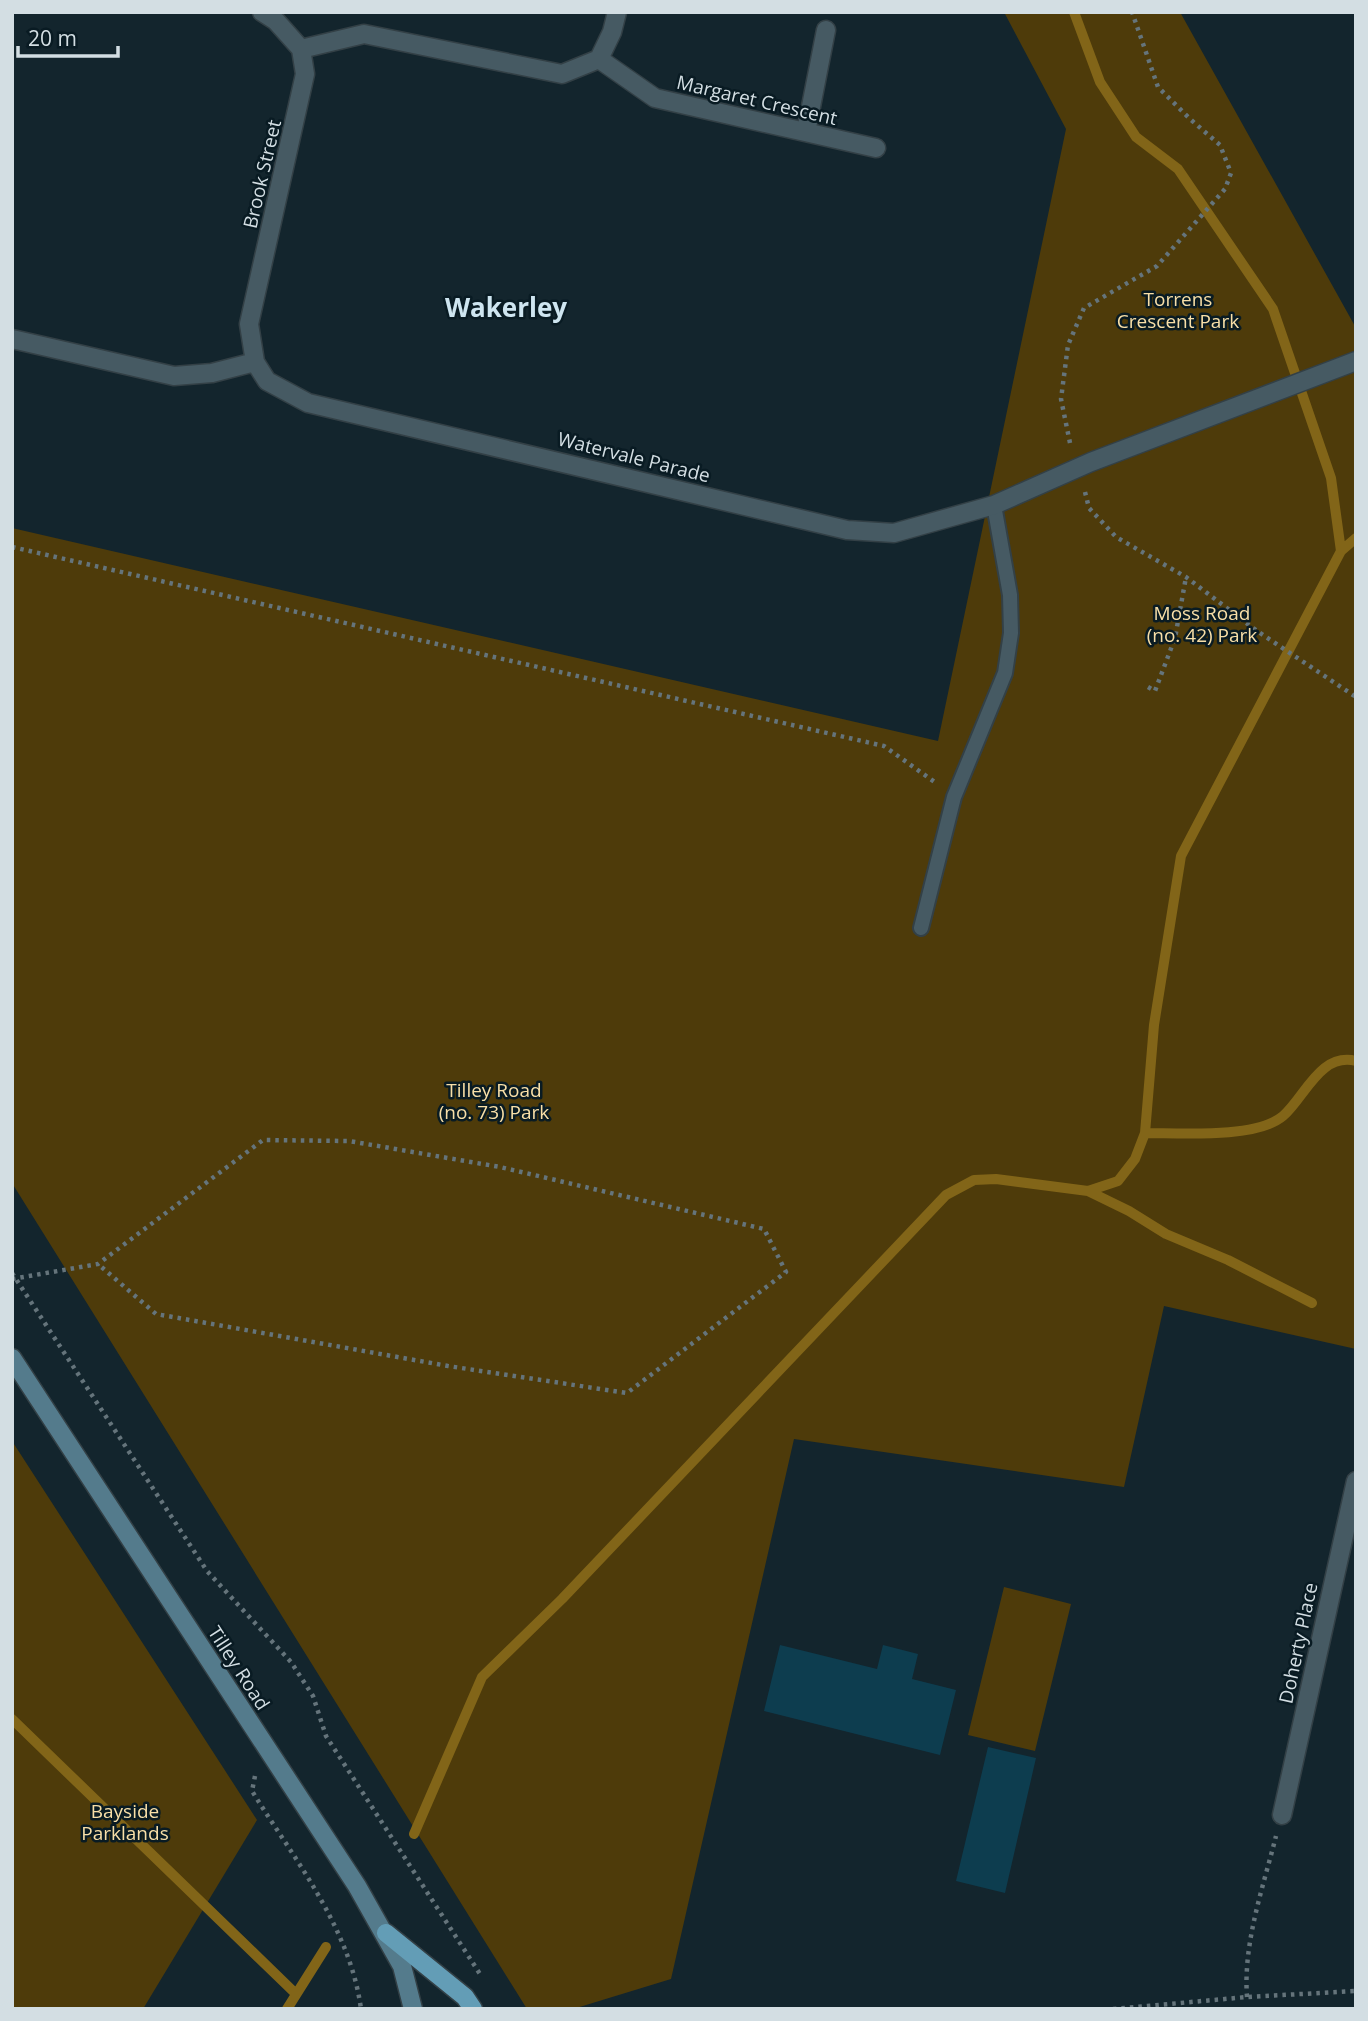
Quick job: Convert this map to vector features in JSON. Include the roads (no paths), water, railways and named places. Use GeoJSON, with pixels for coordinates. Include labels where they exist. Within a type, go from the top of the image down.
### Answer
{"type":"FeatureCollection","features":[{"type":"Feature","properties":{"kind":"main road","name":"Tilley Road"},"geometry":{"type":"LineString","coordinates":[[12,1358],[386,1933],[402,1966],[413,2009]]}},
{"type":"Feature","properties":{"kind":"main road"},"geometry":{"type":"LineString","coordinates":[[386,1933],[465,1997],[473,2009]]}},
{"type":"Feature","properties":{"kind":"street"},"geometry":{"type":"LineString","coordinates":[[262,12],[276,20],[301,50],[364,34],[562,74],[599,59],[612,32],[617,12]]}},
{"type":"Feature","properties":{"kind":"street"},"geometry":{"type":"LineString","coordinates":[[806,132],[826,30]]}},
{"type":"Feature","properties":{"kind":"street","name":"Brook Street"},"geometry":{"type":"LineString","coordinates":[[255,362],[249,324],[302,97],[305,74],[301,50]]}},
{"type":"Feature","properties":{"kind":"street","name":"Margaret Crescent"},"geometry":{"type":"LineString","coordinates":[[599,59],[655,98],[876,148]]}},
{"type":"Feature","properties":{"kind":"street"},"geometry":{"type":"LineString","coordinates":[[12,339],[174,376],[212,373],[255,362]]}},
{"type":"Feature","properties":{"kind":"street","name":"Watervale Parade"},"geometry":{"type":"LineString","coordinates":[[255,362],[267,381],[308,403],[847,530],[894,533],[994,505],[1084,465],[1353,363]]}},
{"type":"Feature","properties":{"kind":"street","name":"Doherty Place"},"geometry":{"type":"LineString","coordinates":[[1282,1815],[1356,1481]]}},
{"type":"Feature","properties":{"kind":"lane"},"geometry":{"type":"LineString","coordinates":[[921,928],[954,797],[1005,673],[1011,633],[1010,595],[994,505]]}},
{"type":"Feature","properties":{"kind":"waterway"},"geometry":{"type":"LineString","coordinates":[[1074,12],[1100,82],[1136,137],[1178,169],[1273,309],[1331,478],[1341,551]]}},
{"type":"Feature","properties":{"kind":"waterway"},"geometry":{"type":"LineString","coordinates":[[414,1834],[482,1677],[562,1599],[946,1195],[974,1180],[996,1179],[1088,1191],[1118,1181],[1135,1159],[1145,1133],[1154,1025],[1181,856],[1341,551],[1356,538]]}},
{"type":"Feature","properties":{"kind":"waterway"},"geometry":{"type":"LineString","coordinates":[[1145,1133],[1217,1133],[1271,1123],[1291,1108],[1323,1069],[1343,1060],[1356,1061]]}},
{"type":"Feature","properties":{"kind":"waterway"},"geometry":{"type":"LineString","coordinates":[[1088,1191],[1129,1211],[1166,1234],[1228,1260],[1312,1303]]}},
{"type":"Feature","properties":{"kind":"waterway"},"geometry":{"type":"LineString","coordinates":[[12,1719],[295,1993]]}},
{"type":"Feature","properties":{"kind":"waterway"},"geometry":{"type":"LineString","coordinates":[[287,2009],[326,1947]]}},
{"type":"Feature","properties":{"kind":"district","name":"Wakerley"},"geometry":{"type":"Point","coordinates":[506,307]}},
{"type":"Feature","properties":{"kind":"park label","name":"Torrens Crescent Park"},"geometry":{"type":"Point","coordinates":[1178,310]}},
{"type":"Feature","properties":{"kind":"park label","name":"Moss Road (no. 42) Park"},"geometry":{"type":"Point","coordinates":[1202,624]}},
{"type":"Feature","properties":{"kind":"park label","name":"Tilley Road (no. 73) Park"},"geometry":{"type":"Point","coordinates":[494,1101]}},
{"type":"Feature","properties":{"kind":"park label","name":"Bayside Parklands"},"geometry":{"type":"Point","coordinates":[125,1822]}}]}
